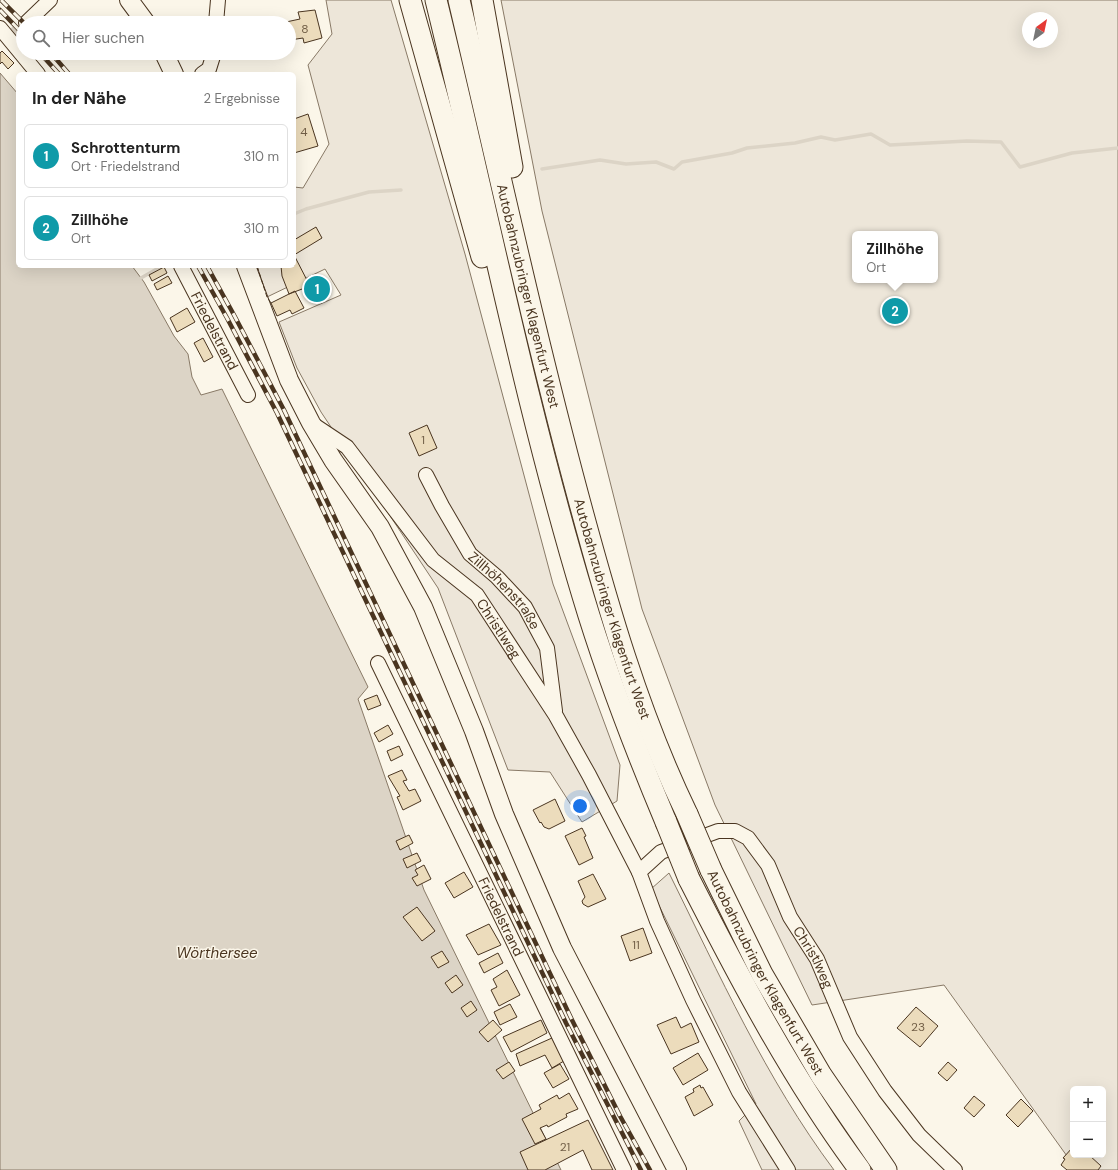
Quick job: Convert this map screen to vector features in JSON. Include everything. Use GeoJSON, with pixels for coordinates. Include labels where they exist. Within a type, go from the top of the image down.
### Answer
{"type":"FeatureCollection","features":[{"type":"Feature","properties":{"kind":"highway"},"geometry":{"type":"LineString","coordinates":[[410,0],[487,273],[510,318]]}},
{"type":"Feature","properties":{"kind":"highway","name":"Autobahnzubringer Klagenfurt West"},"geometry":{"type":"LineString","coordinates":[[436,0],[510,318],[556,505],[602,656],[634,745],[690,879],[758,1011],[811,1098],[860,1170]]}},
{"type":"Feature","properties":{"kind":"highway","name":"Autobahnzubringer Klagenfurt West"},"geometry":{"type":"LineString","coordinates":[[459,0],[557,419],[598,570],[638,696],[711,870],[770,987],[821,1074],[886,1170]]}},
{"type":"Feature","properties":{"kind":"highway"},"geometry":{"type":"LineString","coordinates":[[482,0],[516,190],[517,249]]}},
{"type":"Feature","properties":{"kind":"main road"},"geometry":{"type":"LineString","coordinates":[[129,0],[141,16]]}},
{"type":"Feature","properties":{"kind":"main road"},"geometry":{"type":"LineString","coordinates":[[167,60],[173,72]]}},
{"type":"Feature","properties":{"kind":"main road"},"geometry":{"type":"LineString","coordinates":[[247,268],[289,380],[311,423],[333,460],[380,527],[423,607],[445,655],[504,814],[562,948],[677,1170]]}},
{"type":"Feature","properties":{"kind":"street"},"geometry":{"type":"LineString","coordinates":[[33,16],[50,0]]}},
{"type":"Feature","properties":{"kind":"street"},"geometry":{"type":"LineString","coordinates":[[217,16],[218,0]]}},
{"type":"Feature","properties":{"kind":"street"},"geometry":{"type":"LineString","coordinates":[[0,28],[16,47]]}},
{"type":"Feature","properties":{"kind":"street"},"geometry":{"type":"LineString","coordinates":[[26,60],[36,72]]}},
{"type":"Feature","properties":{"kind":"street"},"geometry":{"type":"LineString","coordinates":[[205,72],[209,69],[212,60]]}},
{"type":"Feature","properties":{"kind":"street","name":"Friedelstrand"},"geometry":{"type":"LineString","coordinates":[[182,268],[248,395]]}},
{"type":"Feature","properties":{"kind":"street","name":"Christlweg"},"geometry":{"type":"LineString","coordinates":[[311,423],[347,447],[432,560],[477,595],[556,716],[589,775],[639,872],[657,921],[696,1007],[739,1092],[788,1170]]}},
{"type":"Feature","properties":{"kind":"street","name":"Zillhöhenstraße"},"geometry":{"type":"LineString","coordinates":[[426,475],[470,554],[496,577],[525,607],[547,648],[556,716]]}},
{"type":"Feature","properties":{"kind":"street","name":"Friedelstrand"},"geometry":{"type":"LineString","coordinates":[[378,663],[624,1170]]}},
{"type":"Feature","properties":{"kind":"street","name":"Christlweg"},"geometry":{"type":"LineString","coordinates":[[639,872],[661,852],[718,831],[735,831],[748,838],[768,865],[790,917],[817,959],[850,1037],[885,1091],[919,1135],[955,1170]]}},
{"type":"Feature","properties":{"kind":"shaded area"},"geometry":{"type":"Polygon","coordinates":[[[326,0],[391,0],[465,254],[553,584],[620,765],[617,801],[582,822],[550,772],[508,770],[438,588],[321,412],[297,368],[279,322],[341,295],[325,269],[267,297],[258,268],[296,268],[296,187],[303,188],[329,144],[308,65],[332,34],[326,0]]]}},
{"type":"Feature","properties":{"kind":"shaded area"},"geometry":{"type":"Polygon","coordinates":[[[501,0],[1118,0],[1118,1170],[1077,1170],[944,985],[812,1005],[715,805],[642,609],[542,211],[501,0]]]}},
{"type":"Feature","properties":{"kind":"shaded area"},"geometry":{"type":"Polygon","coordinates":[[[669,873],[725,987],[765,1063],[809,1135],[834,1170],[762,1170],[739,1121],[756,1104],[651,889],[669,873]]]}},
{"type":"Feature","properties":{"kind":"water","name":"Wörthersee"},"geometry":{"type":"Polygon","coordinates":[[[0,73],[16,92],[16,268],[134,268],[144,282],[174,336],[188,354],[192,377],[201,395],[222,389],[368,687],[358,699],[424,890],[561,1170],[0,1170],[0,73]]]}},
{"type":"Feature","properties":{"kind":"building"},"geometry":{"type":"Polygon","coordinates":[[[315,10],[322,38],[304,43],[303,38],[296,39],[296,20],[300,19],[298,12],[315,10]]]}},
{"type":"Feature","properties":{"kind":"building"},"geometry":{"type":"Polygon","coordinates":[[[2,51],[14,63],[8,69],[2,62],[0,64],[0,53],[2,51]]]}},
{"type":"Feature","properties":{"kind":"building"},"geometry":{"type":"Polygon","coordinates":[[[308,114],[318,146],[296,152],[296,118],[308,114]]]}},
{"type":"Feature","properties":{"kind":"building"},"geometry":{"type":"Polygon","coordinates":[[[316,227],[322,238],[296,254],[296,239],[316,227]]]}},
{"type":"Feature","properties":{"kind":"building"},"geometry":{"type":"Polygon","coordinates":[[[296,259],[310,286],[289,294],[282,276],[281,268],[296,268],[296,259]]]}},
{"type":"Feature","properties":{"kind":"building"},"geometry":{"type":"Polygon","coordinates":[[[162,268],[164,268],[167,273],[152,281],[149,275],[162,268]]]}},
{"type":"Feature","properties":{"kind":"building"},"geometry":{"type":"Polygon","coordinates":[[[168,276],[172,283],[157,290],[154,284],[168,276]]]}},
{"type":"Feature","properties":{"kind":"building"},"geometry":{"type":"Polygon","coordinates":[[[320,281],[325,292],[315,297],[310,286],[320,281]]]}},
{"type":"Feature","properties":{"kind":"building"},"geometry":{"type":"Polygon","coordinates":[[[295,291],[304,308],[292,314],[290,310],[277,316],[271,303],[295,291]]]}},
{"type":"Feature","properties":{"kind":"building"},"geometry":{"type":"Polygon","coordinates":[[[187,308],[195,322],[177,332],[170,318],[187,308]]]}},
{"type":"Feature","properties":{"kind":"building"},"geometry":{"type":"Polygon","coordinates":[[[203,338],[213,357],[204,362],[194,343],[203,338]]]}},
{"type":"Feature","properties":{"kind":"building"},"geometry":{"type":"Polygon","coordinates":[[[427,425],[437,448],[419,456],[409,433],[427,425]]]}},
{"type":"Feature","properties":{"kind":"building"},"geometry":{"type":"Polygon","coordinates":[[[377,695],[381,705],[368,710],[364,700],[377,695]]]}},
{"type":"Feature","properties":{"kind":"building"},"geometry":{"type":"Polygon","coordinates":[[[388,725],[393,734],[379,742],[374,733],[388,725]]]}},
{"type":"Feature","properties":{"kind":"building"},"geometry":{"type":"Polygon","coordinates":[[[399,746],[403,755],[391,761],[387,751],[399,746]]]}},
{"type":"Feature","properties":{"kind":"building"},"geometry":{"type":"Polygon","coordinates":[[[402,770],[407,780],[403,781],[409,791],[415,789],[421,801],[403,810],[397,797],[400,796],[388,776],[402,770]]]}},
{"type":"Feature","properties":{"kind":"building"},"geometry":{"type":"Polygon","coordinates":[[[555,799],[565,821],[549,829],[544,827],[541,822],[540,823],[533,810],[555,799]]]}},
{"type":"Feature","properties":{"kind":"building"},"geometry":{"type":"Polygon","coordinates":[[[582,828],[586,836],[584,837],[593,858],[579,865],[565,836],[582,828]]]}},
{"type":"Feature","properties":{"kind":"building"},"geometry":{"type":"Polygon","coordinates":[[[409,835],[413,843],[400,850],[396,841],[409,835]]]}},
{"type":"Feature","properties":{"kind":"building"},"geometry":{"type":"Polygon","coordinates":[[[417,853],[421,861],[407,868],[403,859],[417,853]]]}},
{"type":"Feature","properties":{"kind":"building"},"geometry":{"type":"Polygon","coordinates":[[[424,865],[431,879],[417,886],[412,878],[418,875],[415,870],[424,865]]]}},
{"type":"Feature","properties":{"kind":"building"},"geometry":{"type":"Polygon","coordinates":[[[464,872],[473,887],[454,898],[445,883],[464,872]]]}},
{"type":"Feature","properties":{"kind":"building"},"geometry":{"type":"Polygon","coordinates":[[[593,874],[606,899],[588,907],[583,904],[582,901],[585,897],[578,881],[593,874]]]}},
{"type":"Feature","properties":{"kind":"building"},"geometry":{"type":"Polygon","coordinates":[[[417,907],[435,931],[422,941],[403,917],[417,907]]]}},
{"type":"Feature","properties":{"kind":"building"},"geometry":{"type":"Polygon","coordinates":[[[489,924],[501,945],[478,955],[466,935],[489,924]]]}},
{"type":"Feature","properties":{"kind":"building"},"geometry":{"type":"Polygon","coordinates":[[[643,928],[652,953],[630,961],[621,936],[643,928]]]}},
{"type":"Feature","properties":{"kind":"building"},"geometry":{"type":"Polygon","coordinates":[[[442,951],[449,962],[438,968],[431,957],[442,951]]]}},
{"type":"Feature","properties":{"kind":"building"},"geometry":{"type":"Polygon","coordinates":[[[498,953],[503,963],[484,973],[479,963],[498,953]]]}},
{"type":"Feature","properties":{"kind":"building"},"geometry":{"type":"Polygon","coordinates":[[[507,970],[520,995],[499,1006],[491,990],[497,987],[493,979],[507,970]]]}},
{"type":"Feature","properties":{"kind":"building"},"geometry":{"type":"Polygon","coordinates":[[[456,975],[463,985],[452,993],[445,983],[456,975]]]}},
{"type":"Feature","properties":{"kind":"building"},"geometry":{"type":"Polygon","coordinates":[[[471,1001],[477,1010],[467,1017],[461,1008],[471,1001]]]}},
{"type":"Feature","properties":{"kind":"building"},"geometry":{"type":"Polygon","coordinates":[[[510,1004],[517,1017],[500,1025],[494,1012],[510,1004]]]}},
{"type":"Feature","properties":{"kind":"building"},"geometry":{"type":"Polygon","coordinates":[[[916,1007],[938,1026],[920,1047],[897,1028],[916,1007]]]}},
{"type":"Feature","properties":{"kind":"building"},"geometry":{"type":"Polygon","coordinates":[[[676,1017],[681,1028],[691,1023],[699,1042],[671,1054],[657,1025],[676,1017]]]}},
{"type":"Feature","properties":{"kind":"building"},"geometry":{"type":"Polygon","coordinates":[[[493,1020],[502,1030],[488,1042],[479,1032],[493,1020]]]}},
{"type":"Feature","properties":{"kind":"building"},"geometry":{"type":"Polygon","coordinates":[[[541,1020],[547,1033],[511,1052],[503,1037],[541,1020]]]}},
{"type":"Feature","properties":{"kind":"building"},"geometry":{"type":"Polygon","coordinates":[[[552,1038],[564,1061],[552,1068],[545,1055],[520,1066],[516,1054],[552,1038]]]}},
{"type":"Feature","properties":{"kind":"building"},"geometry":{"type":"Polygon","coordinates":[[[698,1053],[708,1070],[683,1085],[673,1068],[698,1053]]]}},
{"type":"Feature","properties":{"kind":"building"},"geometry":{"type":"Polygon","coordinates":[[[509,1062],[515,1071],[503,1079],[496,1070],[509,1062]]]}},
{"type":"Feature","properties":{"kind":"building"},"geometry":{"type":"Polygon","coordinates":[[[948,1062],[957,1070],[947,1081],[938,1073],[948,1062]]]}},
{"type":"Feature","properties":{"kind":"building"},"geometry":{"type":"Polygon","coordinates":[[[560,1064],[569,1079],[553,1088],[544,1073],[560,1064]]]}},
{"type":"Feature","properties":{"kind":"building"},"geometry":{"type":"Polygon","coordinates":[[[700,1085],[701,1088],[703,1087],[713,1105],[694,1116],[685,1097],[694,1092],[693,1089],[700,1085]]]}},
{"type":"Feature","properties":{"kind":"building"},"geometry":{"type":"Polygon","coordinates":[[[569,1093],[578,1109],[566,1114],[567,1117],[548,1127],[547,1125],[540,1128],[546,1139],[535,1144],[522,1119],[541,1109],[539,1105],[557,1095],[559,1099],[569,1093]]]}},
{"type":"Feature","properties":{"kind":"building"},"geometry":{"type":"Polygon","coordinates":[[[974,1096],[985,1105],[974,1117],[964,1108],[974,1096]]]}},
{"type":"Feature","properties":{"kind":"building"},"geometry":{"type":"Polygon","coordinates":[[[1021,1099],[1033,1111],[1018,1127],[1006,1115],[1021,1099]]]}},
{"type":"Feature","properties":{"kind":"building"},"geometry":{"type":"Polygon","coordinates":[[[588,1120],[613,1170],[592,1170],[583,1150],[545,1170],[528,1170],[520,1152],[588,1120]]]}},
{"type":"Feature","properties":{"kind":"building"},"geometry":{"type":"Polygon","coordinates":[[[1070,1150],[1070,1158],[1092,1158],[1101,1166],[1098,1170],[1067,1170],[1061,1165],[1065,1159],[1063,1158],[1070,1150]]]}},
{"type":"Feature","properties":{"kind":"waterway"},"geometry":{"type":"LineString","coordinates":[[542,169],[600,160],[626,164],[656,162],[674,169],[682,162],[732,153],[747,148],[795,143],[821,137],[835,140],[871,134],[890,145],[967,141],[1001,142],[1020,167],[1072,153],[1118,148]]}},
{"type":"Feature","properties":{"kind":"waterway"},"geometry":{"type":"LineString","coordinates":[[296,213],[306,209],[369,192],[401,190]]}},
{"type":"Feature","properties":{"kind":"waterway"},"geometry":{"type":"LineString","coordinates":[[141,278],[158,268]]}},
{"type":"Feature","properties":{"kind":"tunnel"},"geometry":{"type":"LineString","coordinates":[[10,39],[16,33]]}},
{"type":"Feature","properties":{"kind":"railway"},"geometry":{"type":"LineString","coordinates":[[1,0],[17,16]]}},
{"type":"Feature","properties":{"kind":"railway"},"geometry":{"type":"LineString","coordinates":[[0,10],[16,27]]}},
{"type":"Feature","properties":{"kind":"railway"},"geometry":{"type":"LineString","coordinates":[[46,60],[57,72]]}},
{"type":"Feature","properties":{"kind":"railway"},"geometry":{"type":"LineString","coordinates":[[57,60],[67,72]]}},
{"type":"Feature","properties":{"kind":"railway"},"geometry":{"type":"LineString","coordinates":[[199,268],[277,413],[566,1023],[641,1170]]}},
{"type":"Feature","properties":{"kind":"railway"},"geometry":{"type":"LineString","coordinates":[[208,268],[284,410],[572,1020],[620,1116],[650,1170]]}},
{"type":"Feature","properties":{"kind":"fence"},"geometry":{"type":"LineString","coordinates":[[258,268],[267,297],[271,303]]}},
{"type":"Feature","properties":{"kind":"place","name":"Schrottenturm"},"geometry":{"type":"Point","coordinates":[317,289]}},
{"type":"Feature","properties":{"kind":"place","name":"Zillhöhe"},"geometry":{"type":"Point","coordinates":[895,311]}}]}
